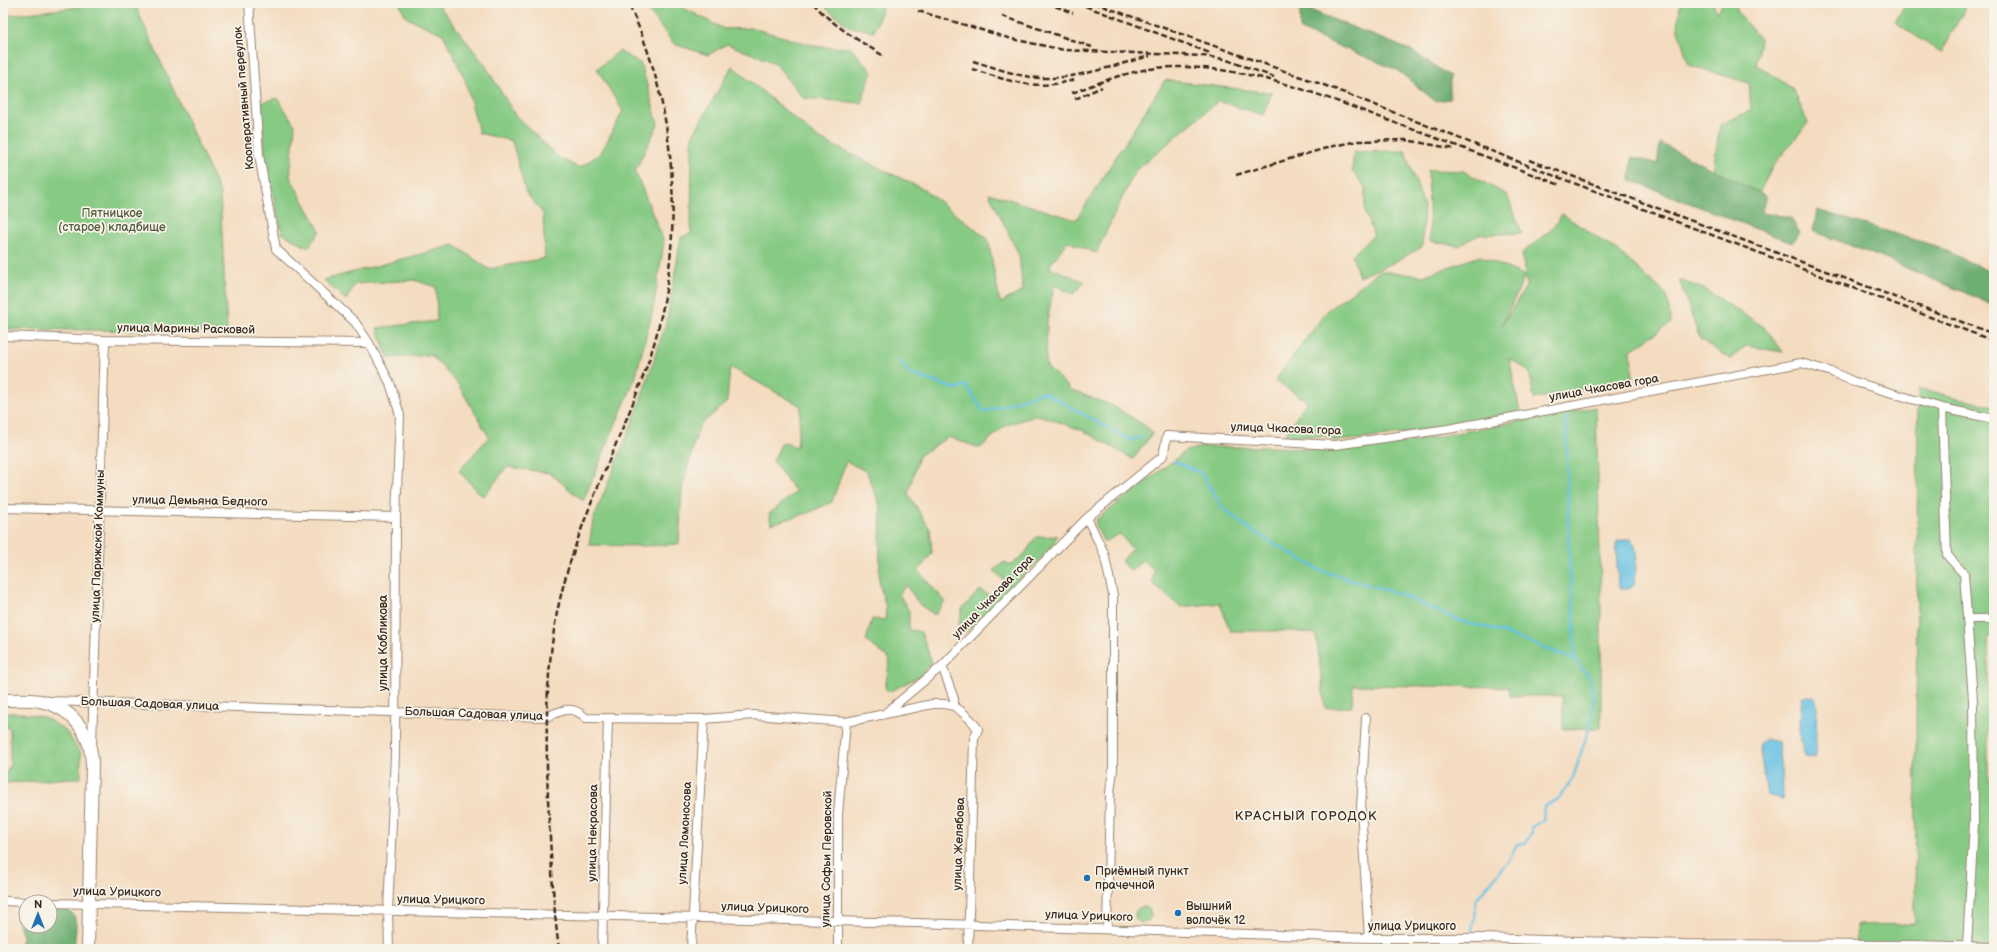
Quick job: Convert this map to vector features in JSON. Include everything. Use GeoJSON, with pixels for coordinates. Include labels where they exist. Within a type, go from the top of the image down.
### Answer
{"type":"FeatureCollection","features":[{"type":"Feature","properties":{"kind":"highway","name":"Большая Садовая улица"},"geometry":{"type":"LineString","coordinates":[[3,700],[39,700],[60,709],[75,720]]}},
{"type":"Feature","properties":{"kind":"highway","name":"улица Парижской Коммуны"},"geometry":{"type":"LineString","coordinates":[[75,720],[86,736],[92,751],[88,949]]}},
{"type":"Feature","properties":{"kind":"street","name":"Кооперативный переулок"},"geometry":{"type":"LineString","coordinates":[[249,3],[259,155],[276,250],[355,322],[369,343]]}},
{"type":"Feature","properties":{"kind":"street","name":"улица Марины Расковой"},"geometry":{"type":"LineString","coordinates":[[3,336],[104,340],[369,343]]}},
{"type":"Feature","properties":{"kind":"street","name":"улица Парижской Коммуны"},"geometry":{"type":"LineString","coordinates":[[92,751],[92,702],[104,340]]}},
{"type":"Feature","properties":{"kind":"street","name":"улица Кобликова"},"geometry":{"type":"LineString","coordinates":[[369,343],[390,383],[400,415],[396,517],[395,755],[388,911],[389,949]]}},
{"type":"Feature","properties":{"kind":"street","name":"улица Чкасова гора"},"geometry":{"type":"LineString","coordinates":[[884,715],[942,666],[1087,518],[1163,456],[1167,436],[1335,445],[1448,429],[1800,363],[1832,372],[1852,382],[1942,408]]}},
{"type":"Feature","properties":{"kind":"street"},"geometry":{"type":"LineString","coordinates":[[1967,946],[1974,823],[1973,700],[1964,574],[1947,555],[1942,408],[1994,420]]}},
{"type":"Feature","properties":{"kind":"street","name":"улица Демьяна Бедного"},"geometry":{"type":"LineString","coordinates":[[3,508],[396,517]]}},
{"type":"Feature","properties":{"kind":"street"},"geometry":{"type":"LineString","coordinates":[[1087,518],[1104,553],[1113,595],[1112,769],[1110,793],[1107,929]]}},
{"type":"Feature","properties":{"kind":"street"},"geometry":{"type":"LineString","coordinates":[[1967,619],[1994,619]]}},
{"type":"Feature","properties":{"kind":"street"},"geometry":{"type":"LineString","coordinates":[[942,666],[954,699],[954,706]]}},
{"type":"Feature","properties":{"kind":"street","name":"Большая Садовая улица"},"geometry":{"type":"LineString","coordinates":[[39,700],[395,711],[546,718],[567,710],[578,710],[586,718],[704,719],[753,715],[846,722],[933,704],[954,706]]}},
{"type":"Feature","properties":{"kind":"street","name":"улица Желябова"},"geometry":{"type":"LineString","coordinates":[[954,706],[971,720],[978,729],[974,739],[968,949]]}},
{"type":"Feature","properties":{"kind":"street","name":"улица Некрасова"},"geometry":{"type":"LineString","coordinates":[[602,949],[608,718]]}},
{"type":"Feature","properties":{"kind":"street"},"geometry":{"type":"LineString","coordinates":[[1366,718],[1361,808],[1369,938]]}},
{"type":"Feature","properties":{"kind":"street","name":"улица Ломоносова"},"geometry":{"type":"LineString","coordinates":[[691,949],[704,719]]}},
{"type":"Feature","properties":{"kind":"street","name":"улица Софьи Перовской"},"geometry":{"type":"LineString","coordinates":[[838,949],[838,814],[846,722]]}},
{"type":"Feature","properties":{"kind":"street"},"geometry":{"type":"LineString","coordinates":[[3,901],[18,902]]}},
{"type":"Feature","properties":{"kind":"street","name":"улица Урицкого"},"geometry":{"type":"LineString","coordinates":[[58,903],[692,917],[1369,938],[1479,938],[1683,944],[1994,947]]}},
{"type":"Feature","properties":{"kind":"green space","name":"Пятницкое (старое) кладбище"},"geometry":{"type":"Polygon","coordinates":[[[112,3],[134,3],[220,193],[227,332],[3,329],[3,16],[112,3]]]}},
{"type":"Feature","properties":{"kind":"green space"},"geometry":{"type":"Polygon","coordinates":[[[399,3],[437,3],[485,65],[515,115],[558,157],[579,168],[601,153],[623,111],[597,69],[619,51],[641,64],[658,124],[635,171],[664,242],[653,309],[635,379],[583,501],[550,473],[507,467],[483,497],[459,471],[489,437],[458,384],[431,355],[388,358],[377,328],[437,321],[436,287],[414,280],[355,284],[346,300],[324,280],[454,245],[489,269],[545,258],[543,213],[526,193],[512,141],[479,133],[465,79],[443,34],[407,18],[399,3]]]}},
{"type":"Feature","properties":{"kind":"green space"},"geometry":{"type":"Polygon","coordinates":[[[642,3],[674,3],[724,29],[752,28],[819,47],[851,48],[872,71],[861,103],[803,98],[775,63],[727,44],[708,55],[674,44],[642,3]]]}},
{"type":"Feature","properties":{"kind":"green space"},"geometry":{"type":"Polygon","coordinates":[[[829,3],[880,3],[882,9],[874,32],[848,26],[826,8],[829,3]]]}},
{"type":"Feature","properties":{"kind":"green space"},"geometry":{"type":"Polygon","coordinates":[[[1680,3],[1713,3],[1717,13],[1723,3],[1735,3],[1738,13],[1760,39],[1756,64],[1793,89],[1808,123],[1773,166],[1759,193],[1713,170],[1720,125],[1751,110],[1749,83],[1689,65],[1678,30],[1680,3]]]}},
{"type":"Feature","properties":{"kind":"green space"},"geometry":{"type":"Polygon","coordinates":[[[1906,3],[1968,3],[1941,53],[1895,22],[1906,3]]]}},
{"type":"Feature","properties":{"kind":"green space"},"geometry":{"type":"Polygon","coordinates":[[[1300,6],[1410,50],[1450,76],[1450,99],[1435,101],[1397,70],[1300,30],[1300,6]]]}},
{"type":"Feature","properties":{"kind":"green space"},"geometry":{"type":"Polygon","coordinates":[[[732,66],[818,138],[923,189],[988,239],[1000,303],[1023,291],[1019,255],[989,193],[1076,220],[1165,80],[1272,93],[1263,115],[1218,101],[1135,171],[1096,253],[1067,241],[1049,267],[1085,282],[1074,294],[1054,285],[1047,321],[1046,365],[1071,390],[1111,405],[1144,425],[1153,433],[1133,459],[1084,431],[1039,415],[1006,425],[980,448],[948,437],[919,456],[908,494],[930,529],[932,553],[918,571],[945,601],[935,615],[920,605],[906,585],[899,594],[909,611],[909,630],[921,632],[932,662],[920,676],[889,692],[885,688],[890,659],[866,641],[872,619],[885,620],[886,608],[879,582],[881,509],[867,472],[846,461],[832,502],[808,513],[771,524],[769,514],[796,492],[773,461],[782,442],[797,447],[801,406],[730,367],[727,402],[699,426],[682,488],[679,544],[645,546],[589,545],[593,520],[637,411],[667,320],[681,237],[691,234],[692,137],[732,66]]]}},
{"type":"Feature","properties":{"kind":"green space"},"geometry":{"type":"Polygon","coordinates":[[[277,98],[295,125],[290,177],[320,231],[308,248],[282,233],[266,165],[261,103],[277,98]]]}},
{"type":"Feature","properties":{"kind":"green space"},"geometry":{"type":"Polygon","coordinates":[[[1660,143],[1766,196],[1761,213],[1790,217],[1800,233],[1792,243],[1630,180],[1632,157],[1657,164],[1660,143]]]}},
{"type":"Feature","properties":{"kind":"green space"},"geometry":{"type":"Polygon","coordinates":[[[1405,151],[1424,206],[1422,247],[1393,263],[1359,277],[1352,255],[1374,235],[1365,213],[1365,187],[1352,171],[1354,152],[1405,151]]]}},
{"type":"Feature","properties":{"kind":"green space"},"geometry":{"type":"Polygon","coordinates":[[[1428,170],[1463,171],[1507,195],[1522,233],[1478,235],[1459,246],[1430,241],[1428,170]]]}},
{"type":"Feature","properties":{"kind":"green space"},"geometry":{"type":"Polygon","coordinates":[[[1817,210],[1939,247],[1994,274],[1994,305],[1885,259],[1813,231],[1817,210]]]}},
{"type":"Feature","properties":{"kind":"green space"},"geometry":{"type":"Polygon","coordinates":[[[1562,214],[1619,252],[1667,295],[1671,323],[1631,350],[1633,378],[1534,399],[1529,371],[1509,358],[1520,412],[1427,430],[1381,437],[1334,441],[1332,436],[1284,436],[1307,401],[1275,380],[1328,310],[1380,271],[1423,276],[1480,256],[1525,276],[1522,253],[1553,228],[1562,214]],[[1525,276],[1501,327],[1527,285],[1525,276]]]}},
{"type":"Feature","properties":{"kind":"green space"},"geometry":{"type":"Polygon","coordinates":[[[1679,280],[1704,289],[1764,327],[1783,352],[1746,346],[1730,359],[1700,339],[1679,280]]]}},
{"type":"Feature","properties":{"kind":"green space"},"geometry":{"type":"Polygon","coordinates":[[[1918,388],[1994,407],[1994,637],[1988,637],[1988,781],[1994,781],[1994,949],[1857,949],[1856,925],[1915,924],[1918,388]]]}},
{"type":"Feature","properties":{"kind":"green space"},"geometry":{"type":"Polygon","coordinates":[[[1596,407],[1601,591],[1601,728],[1563,729],[1562,696],[1510,696],[1508,687],[1353,685],[1352,707],[1325,708],[1316,634],[1291,631],[1230,631],[1220,603],[1180,607],[1152,583],[1154,570],[1143,560],[1131,571],[1121,562],[1132,549],[1120,534],[1104,542],[1095,525],[1097,519],[1186,451],[1201,447],[1278,447],[1332,451],[1403,443],[1596,407]]]}},
{"type":"Feature","properties":{"kind":"green space"},"geometry":{"type":"Polygon","coordinates":[[[1057,536],[1049,551],[966,632],[958,629],[962,609],[980,590],[992,597],[1004,587],[1004,581],[994,570],[1004,562],[1011,565],[1024,555],[1036,537],[1057,536]]]}},
{"type":"Feature","properties":{"kind":"green space"},"geometry":{"type":"Polygon","coordinates":[[[3,713],[20,713],[44,717],[65,730],[81,753],[81,778],[3,783],[3,778],[10,765],[10,728],[3,727],[3,713]]]}},
{"type":"Feature","properties":{"kind":"green space"},"geometry":{"type":"Polygon","coordinates":[[[58,907],[68,910],[75,918],[76,932],[74,949],[17,949],[23,937],[22,934],[58,934],[58,907]]]}},
{"type":"Feature","properties":{"kind":"green space"},"geometry":{"type":"Polygon","coordinates":[[[1143,907],[1149,909],[1151,915],[1149,921],[1143,923],[1137,921],[1135,915],[1137,909],[1143,907]]]}},
{"type":"Feature","properties":{"kind":"water"},"geometry":{"type":"Polygon","coordinates":[[[1630,539],[1635,548],[1636,554],[1634,585],[1631,588],[1620,588],[1618,585],[1616,544],[1618,541],[1630,539]]]}},
{"type":"Feature","properties":{"kind":"water"},"geometry":{"type":"Polygon","coordinates":[[[1802,697],[1814,697],[1817,704],[1815,758],[1805,757],[1801,742],[1800,720],[1802,697]]]}},
{"type":"Feature","properties":{"kind":"water"},"geometry":{"type":"Polygon","coordinates":[[[1765,739],[1778,742],[1783,790],[1782,799],[1767,795],[1759,744],[1765,739]]]}},
{"type":"Feature","properties":{"kind":"waterway"},"geometry":{"type":"LineString","coordinates":[[900,360],[908,373],[955,389],[966,385],[984,412],[1043,392],[1130,440],[1143,437]]}},
{"type":"Feature","properties":{"kind":"waterway"},"geometry":{"type":"LineString","coordinates":[[1566,417],[1569,558],[1574,611],[1574,641]]}},
{"type":"Feature","properties":{"kind":"waterway"},"geometry":{"type":"LineString","coordinates":[[1174,461],[1201,473],[1223,508],[1246,527],[1319,570],[1402,595],[1460,621],[1493,629],[1574,659],[1590,678],[1594,700],[1591,722],[1573,778],[1559,798],[1544,807],[1543,821],[1531,827],[1532,833],[1525,843],[1517,844],[1509,860],[1477,898],[1472,930]]}},
{"type":"Feature","properties":{"kind":"waterway"},"geometry":{"type":"LineString","coordinates":[[1574,644],[1574,659]]}},
{"type":"Feature","properties":{"kind":"waterway"},"geometry":{"type":"LineString","coordinates":[[1468,949],[1470,942]]}},
{"type":"Feature","properties":{"kind":"railway"},"geometry":{"type":"LineString","coordinates":[[559,949],[554,902],[547,771],[549,669],[556,618],[573,552],[649,360],[661,317],[669,272],[672,226],[672,180],[667,133],[658,88],[645,44],[628,3]]}},
{"type":"Feature","properties":{"kind":"railway"},"geometry":{"type":"LineString","coordinates":[[813,3],[837,25],[882,55]]}},
{"type":"Feature","properties":{"kind":"railway"},"geometry":{"type":"LineString","coordinates":[[1047,3],[1073,13]]}},
{"type":"Feature","properties":{"kind":"railway"},"geometry":{"type":"LineString","coordinates":[[1077,3],[1210,53]]}},
{"type":"Feature","properties":{"kind":"railway"},"geometry":{"type":"LineString","coordinates":[[1094,3],[1332,88],[1547,173],[1994,341]]}},
{"type":"Feature","properties":{"kind":"railway"},"geometry":{"type":"LineString","coordinates":[[918,11],[1012,39],[1064,50],[1203,56],[1224,59],[1274,77]]}},
{"type":"Feature","properties":{"kind":"railway"},"geometry":{"type":"LineString","coordinates":[[1002,16],[1092,47]]}},
{"type":"Feature","properties":{"kind":"railway"},"geometry":{"type":"LineString","coordinates":[[973,61],[1020,75],[1048,78],[1073,76],[1150,56]]}},
{"type":"Feature","properties":{"kind":"railway"},"geometry":{"type":"LineString","coordinates":[[1072,93],[1122,75],[1148,69],[1174,67],[1230,71],[1311,92],[1560,185]]}},
{"type":"Feature","properties":{"kind":"railway"},"geometry":{"type":"LineString","coordinates":[[972,69],[1010,81],[1034,85],[1046,85],[1074,80]]}},
{"type":"Feature","properties":{"kind":"railway"},"geometry":{"type":"LineString","coordinates":[[1075,99],[1102,87]]}},
{"type":"Feature","properties":{"kind":"railway"},"geometry":{"type":"LineString","coordinates":[[1236,175],[1333,146],[1358,141],[1406,140],[1455,149]]}},
{"type":"Feature","properties":{"kind":"railway"},"geometry":{"type":"LineString","coordinates":[[1529,160],[1994,334]]}},
{"type":"Feature","properties":{"kind":"place","name":"Приёмный пункт прачечной"},"geometry":{"type":"Point","coordinates":[1087,878]}},
{"type":"Feature","properties":{"kind":"place","name":"Вышний волочёк 12"},"geometry":{"type":"Point","coordinates":[1178,913]}},
{"type":"Feature","properties":{"kind":"district","name":"КРАСНЫЙ ГОРОДОК"},"geometry":{"type":"Point","coordinates":[1306,816]}}]}
